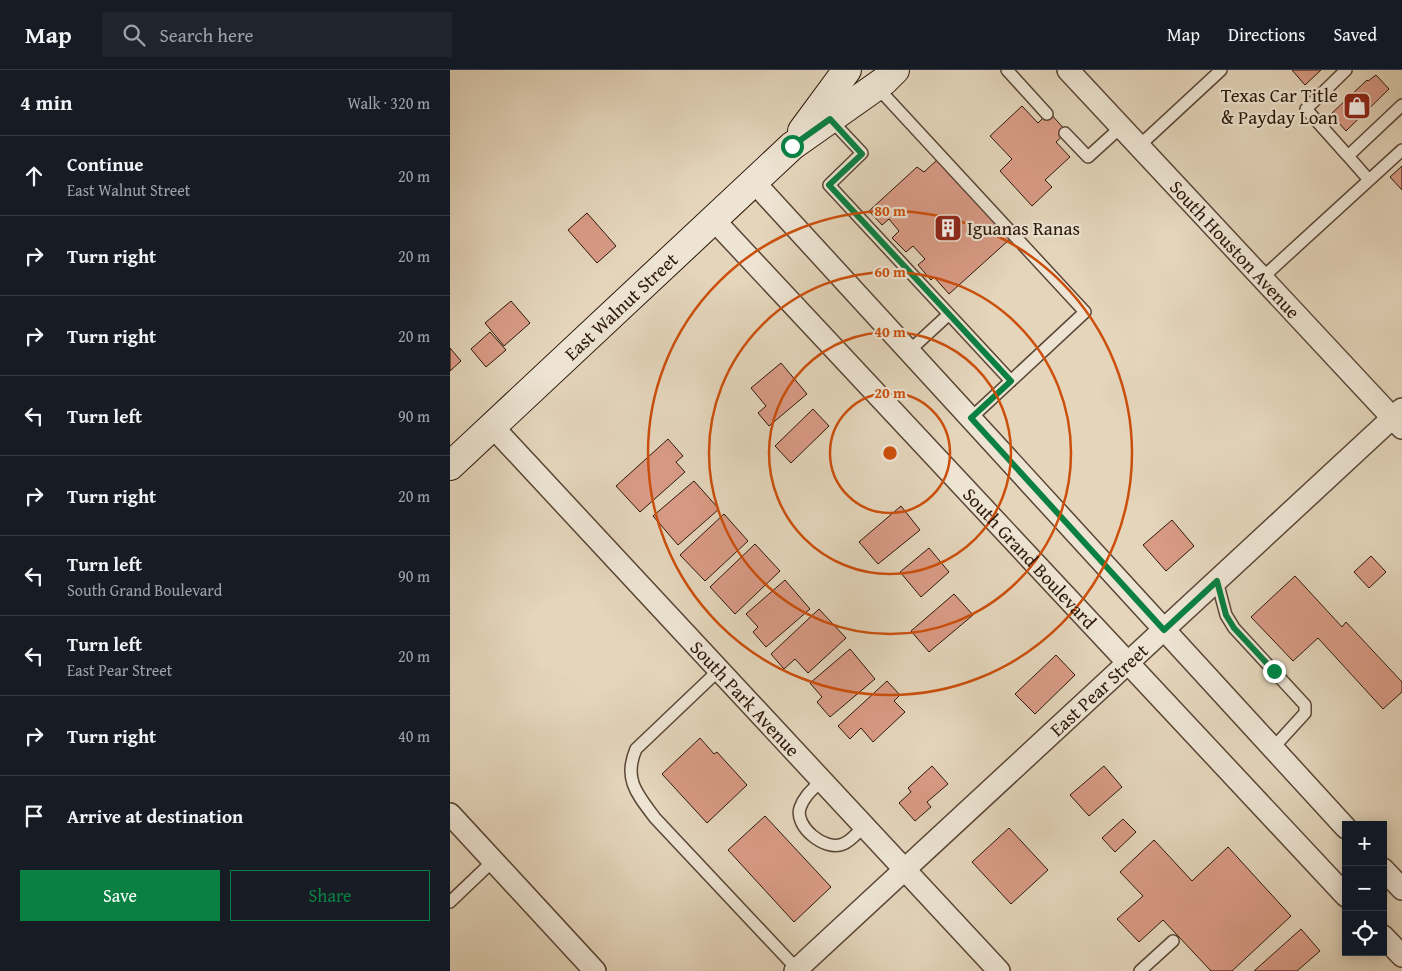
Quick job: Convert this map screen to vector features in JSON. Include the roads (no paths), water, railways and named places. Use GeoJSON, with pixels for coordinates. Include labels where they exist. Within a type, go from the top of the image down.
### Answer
{"type":"FeatureCollection","features":[{"type":"Feature","properties":{"kind":"street","name":"East Walnut Street"},"geometry":{"type":"LineString","coordinates":[[825,113],[847,70]]}},
{"type":"Feature","properties":{"kind":"street","name":"South Houston Avenue"},"geometry":{"type":"LineString","coordinates":[[1068,70],[1262,278],[1399,418]]}},
{"type":"Feature","properties":{"kind":"street","name":"East Walnut Street"},"geometry":{"type":"LineString","coordinates":[[450,466],[754,182],[825,113],[886,78]]}},
{"type":"Feature","properties":{"kind":"street"},"geometry":{"type":"LineString","coordinates":[[754,182],[1342,824]]}},
{"type":"Feature","properties":{"kind":"street","name":"South Grand Boulevard"},"geometry":{"type":"LineString","coordinates":[[714,219],[1342,892]]}},
{"type":"Feature","properties":{"kind":"street","name":"East Pear Street"},"geometry":{"type":"LineString","coordinates":[[796,970],[1217,581],[1399,418]]}},
{"type":"Feature","properties":{"kind":"street","name":"South Park Avenue"},"geometry":{"type":"LineString","coordinates":[[492,426],[999,971]]}},
{"type":"Feature","properties":{"kind":"street"},"geometry":{"type":"LineString","coordinates":[[450,814],[595,971]]}},
{"type":"Feature","properties":{"kind":"street"},"geometry":{"type":"LineString","coordinates":[[1387,873],[1402,889]]}},
{"type":"Feature","properties":{"kind":"street"},"geometry":{"type":"LineString","coordinates":[[1387,940],[1402,956]]}},
{"type":"Feature","properties":{"kind":"lane"},"geometry":{"type":"LineString","coordinates":[[1007,70],[1047,114]]}},
{"type":"Feature","properties":{"kind":"lane"},"geometry":{"type":"LineString","coordinates":[[1139,146],[1221,70]]}},
{"type":"Feature","properties":{"kind":"lane"},"geometry":{"type":"LineString","coordinates":[[1346,70],[1306,109],[1369,180]]}},
{"type":"Feature","properties":{"kind":"lane"},"geometry":{"type":"LineString","coordinates":[[886,78],[1085,312],[971,418]]}},
{"type":"Feature","properties":{"kind":"lane"},"geometry":{"type":"LineString","coordinates":[[1348,156],[1402,105]]}},
{"type":"Feature","properties":{"kind":"lane"},"geometry":{"type":"LineString","coordinates":[[825,113],[862,154],[829,185],[1011,381]]}},
{"type":"Feature","properties":{"kind":"lane"},"geometry":{"type":"LineString","coordinates":[[1066,133],[1088,157],[1120,127]]}},
{"type":"Feature","properties":{"kind":"lane"},"geometry":{"type":"LineString","coordinates":[[1262,278],[1402,150]]}},
{"type":"Feature","properties":{"kind":"lane"},"geometry":{"type":"LineString","coordinates":[[909,351],[948,315]]}},
{"type":"Feature","properties":{"kind":"lane"},"geometry":{"type":"LineString","coordinates":[[1217,581],[1226,615],[1234,628],[1305,705],[1305,712],[1273,748]]}},
{"type":"Feature","properties":{"kind":"lane"},"geometry":{"type":"LineString","coordinates":[[719,670],[636,749],[630,763],[630,780],[640,798],[655,818],[796,970]]}},
{"type":"Feature","properties":{"kind":"lane"},"geometry":{"type":"LineString","coordinates":[[822,780],[805,797],[799,810],[800,822],[822,844],[832,847],[844,844],[864,826]]}},
{"type":"Feature","properties":{"kind":"lane"},"geometry":{"type":"LineString","coordinates":[[450,902],[493,861]]}},
{"type":"Feature","properties":{"kind":"lane"},"geometry":{"type":"LineString","coordinates":[[1140,971],[1173,941]]}},
{"type":"Feature","properties":{"kind":"place","name":"Texas Car Title & Payday Loan"},"geometry":{"type":"Point","coordinates":[1357,106]}},
{"type":"Feature","properties":{"kind":"place","name":"Iguanas Ranas"},"geometry":{"type":"Point","coordinates":[948,228]}}]}
